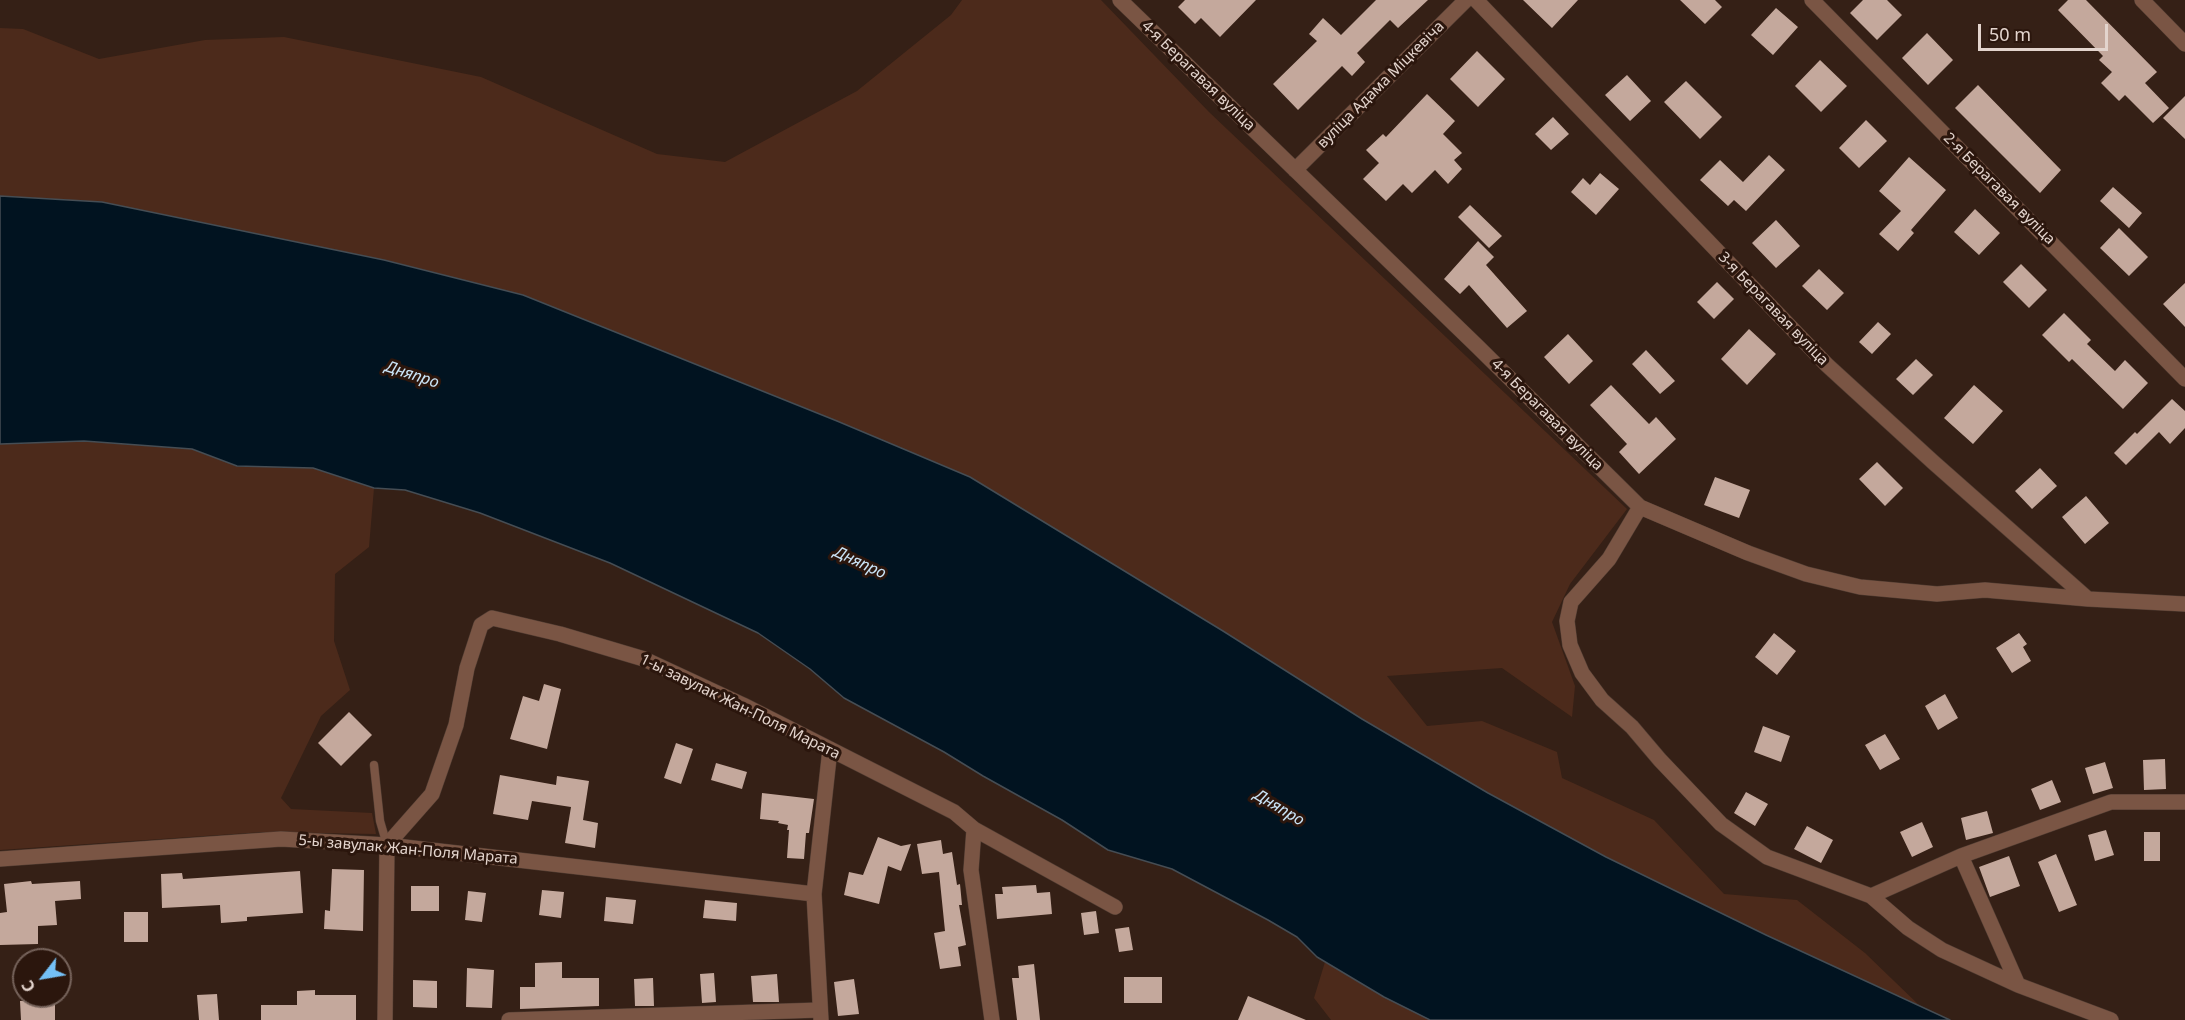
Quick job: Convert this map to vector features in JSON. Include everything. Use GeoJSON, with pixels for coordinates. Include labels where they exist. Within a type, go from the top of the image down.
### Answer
{"type":"FeatureCollection","features":[{"type":"Feature","properties":{"kind":"street","name":"4-я Берагавая вуліца"},"geometry":{"type":"LineString","coordinates":[[1120,0],[1640,507],[1748,553],[1806,574],[1860,587],[1937,594],[1985,590],[2185,604]]}},
{"type":"Feature","properties":{"kind":"street","name":"вуліца Адама Міцкевіча"},"geometry":{"type":"LineString","coordinates":[[1295,170],[1466,0]]}},
{"type":"Feature","properties":{"kind":"street","name":"3-я Берагавая вуліца"},"geometry":{"type":"LineString","coordinates":[[1476,0],[1827,365],[2088,599]]}},
{"type":"Feature","properties":{"kind":"street","name":"2-я Берагавая вуліца"},"geometry":{"type":"LineString","coordinates":[[1812,0],[2185,379]]}},
{"type":"Feature","properties":{"kind":"street"},"geometry":{"type":"LineString","coordinates":[[2142,0],[2185,44]]}},
{"type":"Feature","properties":{"kind":"street"},"geometry":{"type":"LineString","coordinates":[[1640,507],[1609,559],[1571,602],[1568,621],[1570,645],[1582,673],[1602,700],[1632,727],[1721,824],[1767,857],[1871,896],[1908,928],[1942,950],[2018,985],[2111,1020]]}},
{"type":"Feature","properties":{"kind":"street","name":"1-ы завулак Жан-Поля Марата"},"geometry":{"type":"LineString","coordinates":[[387,845],[432,794],[456,725],[467,668],[482,625],[492,618],[560,634],[644,659],[743,705],[954,813],[974,829],[1115,907]]}},
{"type":"Feature","properties":{"kind":"street"},"geometry":{"type":"LineString","coordinates":[[509,1020],[821,1015],[814,894],[830,749]]}},
{"type":"Feature","properties":{"kind":"street"},"geometry":{"type":"LineString","coordinates":[[1871,896],[1961,856],[2111,802],[2185,802]]}},
{"type":"Feature","properties":{"kind":"street"},"geometry":{"type":"LineString","coordinates":[[974,829],[971,870],[992,1020]]}},
{"type":"Feature","properties":{"kind":"street","name":"5-ы завулак Жан-Поля Марата"},"geometry":{"type":"LineString","coordinates":[[0,859],[281,839],[387,845],[814,894]]}},
{"type":"Feature","properties":{"kind":"street"},"geometry":{"type":"LineString","coordinates":[[385,1020],[387,845]]}},
{"type":"Feature","properties":{"kind":"street"},"geometry":{"type":"LineString","coordinates":[[1961,856],[2018,985]]}},
{"type":"Feature","properties":{"kind":"lane"},"geometry":{"type":"LineString","coordinates":[[374,765],[380,821],[387,845]]}},
{"type":"Feature","properties":{"kind":"shaded area"},"geometry":{"type":"Polygon","coordinates":[[[962,0],[1101,0],[1209,112],[1627,509],[1570,584],[1552,622],[1575,686],[1572,717],[1502,668],[1387,676],[1427,726],[1482,721],[1557,752],[1562,778],[1654,820],[1724,894],[1797,900],[1865,953],[1921,1007],[1606,857],[1488,793],[1362,719],[1223,631],[1064,535],[837,421],[523,295],[384,260],[102,202],[0,196],[0,28],[23,29],[99,59],[205,40],[284,37],[481,77],[657,154],[725,162],[857,91],[951,15],[962,0]]]}},
{"type":"Feature","properties":{"kind":"shaded area"},"geometry":{"type":"Polygon","coordinates":[[[84,441],[192,449],[237,466],[312,468],[374,488],[369,547],[335,574],[334,641],[350,690],[321,716],[281,798],[291,809],[372,813],[376,834],[263,832],[0,850],[0,444],[84,441]]]}},
{"type":"Feature","properties":{"kind":"shaded area"},"geometry":{"type":"Polygon","coordinates":[[[1325,962],[1384,997],[1430,1020],[1331,1020],[1314,998],[1325,962]]]}},
{"type":"Feature","properties":{"kind":"water","name":"Дняпро"},"geometry":{"type":"Polygon","coordinates":[[[0,196],[102,202],[384,260],[523,295],[970,477],[1223,631],[1362,719],[1488,793],[1606,857],[1766,935],[1950,1020],[1430,1020],[1384,997],[1317,957],[1297,937],[1268,920],[1172,869],[1108,850],[1062,820],[944,752],[844,698],[810,669],[758,633],[610,563],[480,513],[405,490],[374,488],[313,468],[237,466],[192,449],[84,441],[0,444],[0,196]]]}},
{"type":"Feature","properties":{"kind":"building"},"geometry":{"type":"Polygon","coordinates":[[[1185,0],[1256,0],[1220,37],[1201,18],[1195,24],[1178,7],[1185,0]]]}},
{"type":"Feature","properties":{"kind":"building"},"geometry":{"type":"Polygon","coordinates":[[[1376,0],[1428,0],[1398,28],[1390,20],[1357,53],[1365,62],[1352,76],[1342,66],[1298,110],[1273,84],[1317,41],[1309,34],[1323,18],[1341,35],[1376,0]]]}},
{"type":"Feature","properties":{"kind":"building"},"geometry":{"type":"Polygon","coordinates":[[[1523,0],[1578,0],[1552,28],[1523,0]]]}},
{"type":"Feature","properties":{"kind":"building"},"geometry":{"type":"Polygon","coordinates":[[[1680,0],[1715,0],[1722,7],[1705,24],[1680,0]]]}},
{"type":"Feature","properties":{"kind":"building"},"geometry":{"type":"Polygon","coordinates":[[[1863,0],[1887,0],[1902,15],[1877,40],[1850,13],[1863,0]]]}},
{"type":"Feature","properties":{"kind":"building"},"geometry":{"type":"Polygon","coordinates":[[[2068,0],[2086,0],[2157,72],[2145,83],[2169,108],[2153,123],[2125,95],[2119,101],[2101,83],[2112,72],[2099,60],[2103,56],[2058,10],[2068,0]]]}},
{"type":"Feature","properties":{"kind":"building"},"geometry":{"type":"Polygon","coordinates":[[[1776,8],[1798,27],[1773,55],[1751,35],[1776,8]]]}},
{"type":"Feature","properties":{"kind":"building"},"geometry":{"type":"Polygon","coordinates":[[[1927,33],[1953,60],[1928,85],[1902,58],[1927,33]]]}},
{"type":"Feature","properties":{"kind":"building"},"geometry":{"type":"Polygon","coordinates":[[[1477,51],[1505,79],[1478,107],[1450,79],[1477,51]]]}},
{"type":"Feature","properties":{"kind":"building"},"geometry":{"type":"Polygon","coordinates":[[[1820,60],[1847,86],[1821,112],[1795,86],[1820,60]]]}},
{"type":"Feature","properties":{"kind":"building"},"geometry":{"type":"Polygon","coordinates":[[[1627,75],[1651,101],[1630,121],[1605,95],[1627,75]]]}},
{"type":"Feature","properties":{"kind":"building"},"geometry":{"type":"Polygon","coordinates":[[[1686,81],[1722,117],[1700,139],[1664,102],[1686,81]]]}},
{"type":"Feature","properties":{"kind":"building"},"geometry":{"type":"Polygon","coordinates":[[[1978,85],[2061,170],[2040,193],[1955,108],[1978,85]]]}},
{"type":"Feature","properties":{"kind":"building"},"geometry":{"type":"Polygon","coordinates":[[[1427,94],[1455,121],[1443,134],[1462,153],[1454,160],[1462,169],[1448,184],[1435,170],[1412,193],[1403,184],[1386,201],[1363,179],[1379,163],[1366,150],[1383,134],[1386,137],[1427,94]]]}},
{"type":"Feature","properties":{"kind":"building"},"geometry":{"type":"Polygon","coordinates":[[[2185,96],[2185,139],[2163,118],[2185,96]]]}},
{"type":"Feature","properties":{"kind":"building"},"geometry":{"type":"Polygon","coordinates":[[[1553,117],[1569,134],[1551,150],[1535,134],[1553,117]]]}},
{"type":"Feature","properties":{"kind":"building"},"geometry":{"type":"Polygon","coordinates":[[[1866,120],[1887,141],[1859,168],[1839,148],[1866,120]]]}},
{"type":"Feature","properties":{"kind":"building"},"geometry":{"type":"Polygon","coordinates":[[[1769,155],[1785,170],[1746,211],[1734,200],[1728,206],[1700,180],[1720,160],[1743,182],[1769,155]]]}},
{"type":"Feature","properties":{"kind":"building"},"geometry":{"type":"Polygon","coordinates":[[[1909,157],[1946,190],[1911,230],[1914,233],[1898,251],[1879,234],[1901,211],[1879,191],[1909,157]]]}},
{"type":"Feature","properties":{"kind":"building"},"geometry":{"type":"Polygon","coordinates":[[[1600,173],[1619,189],[1596,215],[1571,192],[1583,178],[1590,185],[1600,173]]]}},
{"type":"Feature","properties":{"kind":"building"},"geometry":{"type":"Polygon","coordinates":[[[2113,187],[2142,213],[2129,228],[2100,201],[2113,187]]]}},
{"type":"Feature","properties":{"kind":"building"},"geometry":{"type":"Polygon","coordinates":[[[1470,205],[1502,236],[1489,248],[1458,217],[1470,205]]]}},
{"type":"Feature","properties":{"kind":"building"},"geometry":{"type":"Polygon","coordinates":[[[1975,209],[2000,233],[1979,255],[1954,232],[1975,209]]]}},
{"type":"Feature","properties":{"kind":"building"},"geometry":{"type":"Polygon","coordinates":[[[1776,220],[1800,246],[1776,268],[1752,243],[1776,220]]]}},
{"type":"Feature","properties":{"kind":"building"},"geometry":{"type":"Polygon","coordinates":[[[2119,228],[2148,257],[2129,276],[2100,248],[2119,228]]]}},
{"type":"Feature","properties":{"kind":"building"},"geometry":{"type":"Polygon","coordinates":[[[1478,241],[1494,257],[1486,265],[1527,311],[1507,328],[1469,285],[1460,294],[1444,279],[1478,241]]]}},
{"type":"Feature","properties":{"kind":"building"},"geometry":{"type":"Polygon","coordinates":[[[2021,264],[2047,290],[2029,308],[2003,282],[2021,264]]]}},
{"type":"Feature","properties":{"kind":"building"},"geometry":{"type":"Polygon","coordinates":[[[1819,269],[1844,293],[1827,310],[1802,286],[1819,269]]]}},
{"type":"Feature","properties":{"kind":"building"},"geometry":{"type":"Polygon","coordinates":[[[1717,282],[1734,299],[1714,319],[1697,302],[1717,282]]]}},
{"type":"Feature","properties":{"kind":"building"},"geometry":{"type":"Polygon","coordinates":[[[2185,283],[2185,327],[2163,304],[2185,283]]]}},
{"type":"Feature","properties":{"kind":"building"},"geometry":{"type":"Polygon","coordinates":[[[2064,313],[2091,340],[2087,344],[2115,371],[2125,360],[2148,383],[2123,409],[2072,359],[2069,362],[2042,335],[2064,313]]]}},
{"type":"Feature","properties":{"kind":"building"},"geometry":{"type":"Polygon","coordinates":[[[1878,322],[1891,334],[1872,354],[1859,342],[1878,322]]]}},
{"type":"Feature","properties":{"kind":"building"},"geometry":{"type":"Polygon","coordinates":[[[1749,329],[1776,354],[1747,385],[1721,359],[1749,329]]]}},
{"type":"Feature","properties":{"kind":"building"},"geometry":{"type":"Polygon","coordinates":[[[1568,334],[1593,361],[1569,384],[1544,357],[1568,334]]]}},
{"type":"Feature","properties":{"kind":"building"},"geometry":{"type":"Polygon","coordinates":[[[1646,350],[1675,381],[1660,394],[1632,364],[1646,350]]]}},
{"type":"Feature","properties":{"kind":"building"},"geometry":{"type":"Polygon","coordinates":[[[1916,359],[1933,375],[1913,395],[1896,379],[1916,359]]]}},
{"type":"Feature","properties":{"kind":"building"},"geometry":{"type":"Polygon","coordinates":[[[1611,385],[1649,424],[1656,417],[1676,439],[1639,474],[1619,452],[1627,444],[1590,405],[1611,385]]]}},
{"type":"Feature","properties":{"kind":"building"},"geometry":{"type":"Polygon","coordinates":[[[1974,385],[2003,411],[1973,444],[1944,418],[1974,385]]]}},
{"type":"Feature","properties":{"kind":"building"},"geometry":{"type":"Polygon","coordinates":[[[2172,399],[2185,411],[2185,428],[2170,444],[2159,432],[2126,465],[2114,453],[2172,399]]]}},
{"type":"Feature","properties":{"kind":"building"},"geometry":{"type":"Polygon","coordinates":[[[1877,462],[1903,488],[1885,506],[1859,479],[1877,462]]]}},
{"type":"Feature","properties":{"kind":"building"},"geometry":{"type":"Polygon","coordinates":[[[2040,468],[2057,486],[2032,509],[2015,491],[2040,468]]]}},
{"type":"Feature","properties":{"kind":"building"},"geometry":{"type":"Polygon","coordinates":[[[1715,477],[1750,490],[1739,518],[1704,505],[1715,477]]]}},
{"type":"Feature","properties":{"kind":"building"},"geometry":{"type":"Polygon","coordinates":[[[2086,496],[2109,523],[2085,544],[2062,517],[2086,496]]]}},
{"type":"Feature","properties":{"kind":"building"},"geometry":{"type":"Polygon","coordinates":[[[1774,633],[1796,651],[1777,675],[1755,657],[1774,633]]]}},
{"type":"Feature","properties":{"kind":"building"},"geometry":{"type":"Polygon","coordinates":[[[2019,633],[2027,644],[2023,647],[2031,661],[2012,673],[1996,648],[2019,633]]]}},
{"type":"Feature","properties":{"kind":"building"},"geometry":{"type":"Polygon","coordinates":[[[544,684],[561,689],[547,749],[510,739],[523,696],[539,701],[544,684]]]}},
{"type":"Feature","properties":{"kind":"building"},"geometry":{"type":"Polygon","coordinates":[[[1945,694],[1958,718],[1938,730],[1925,706],[1945,694]]]}},
{"type":"Feature","properties":{"kind":"building"},"geometry":{"type":"Polygon","coordinates":[[[349,712],[372,735],[341,766],[318,743],[349,712]]]}},
{"type":"Feature","properties":{"kind":"building"},"geometry":{"type":"Polygon","coordinates":[[[1763,726],[1790,736],[1781,762],[1754,752],[1763,726]]]}},
{"type":"Feature","properties":{"kind":"building"},"geometry":{"type":"Polygon","coordinates":[[[1885,734],[1900,759],[1880,770],[1865,745],[1885,734]]]}},
{"type":"Feature","properties":{"kind":"building"},"geometry":{"type":"Polygon","coordinates":[[[676,743],[693,749],[681,784],[664,778],[676,743]]]}},
{"type":"Feature","properties":{"kind":"building"},"geometry":{"type":"Polygon","coordinates":[[[2165,759],[2166,789],[2144,790],[2143,760],[2165,759]]]}},
{"type":"Feature","properties":{"kind":"building"},"geometry":{"type":"Polygon","coordinates":[[[2105,762],[2113,788],[2093,794],[2085,768],[2105,762]]]}},
{"type":"Feature","properties":{"kind":"building"},"geometry":{"type":"Polygon","coordinates":[[[716,763],[747,772],[742,789],[711,780],[716,763]]]}},
{"type":"Feature","properties":{"kind":"building"},"geometry":{"type":"Polygon","coordinates":[[[500,775],[556,785],[557,776],[589,781],[583,820],[598,823],[595,848],[565,843],[571,807],[532,801],[528,820],[493,814],[500,775]]]}},
{"type":"Feature","properties":{"kind":"building"},"geometry":{"type":"Polygon","coordinates":[[[2052,780],[2061,802],[2040,810],[2031,789],[2052,780]]]}},
{"type":"Feature","properties":{"kind":"building"},"geometry":{"type":"Polygon","coordinates":[[[1746,792],[1768,804],[1755,826],[1734,813],[1746,792]]]}},
{"type":"Feature","properties":{"kind":"building"},"geometry":{"type":"Polygon","coordinates":[[[762,793],[814,799],[809,833],[806,833],[804,859],[787,858],[788,825],[778,823],[779,821],[760,819],[762,793]]]}},
{"type":"Feature","properties":{"kind":"building"},"geometry":{"type":"Polygon","coordinates":[[[1987,811],[1993,833],[1966,840],[1961,818],[1987,811]]]}},
{"type":"Feature","properties":{"kind":"building"},"geometry":{"type":"Polygon","coordinates":[[[1922,822],[1933,847],[1912,857],[1900,832],[1922,822]]]}},
{"type":"Feature","properties":{"kind":"building"},"geometry":{"type":"Polygon","coordinates":[[[1807,826],[1833,840],[1821,863],[1794,849],[1807,826]]]}},
{"type":"Feature","properties":{"kind":"building"},"geometry":{"type":"Polygon","coordinates":[[[2106,830],[2114,855],[2095,861],[2088,835],[2106,830]]]}},
{"type":"Feature","properties":{"kind":"building"},"geometry":{"type":"Polygon","coordinates":[[[2144,832],[2160,832],[2160,861],[2144,861],[2144,832]]]}},
{"type":"Feature","properties":{"kind":"building"},"geometry":{"type":"Polygon","coordinates":[[[878,837],[901,846],[911,844],[901,871],[888,866],[879,904],[844,895],[849,872],[863,875],[878,837]]]}},
{"type":"Feature","properties":{"kind":"building"},"geometry":{"type":"Polygon","coordinates":[[[941,840],[943,854],[952,852],[957,885],[960,884],[962,905],[959,905],[966,945],[958,947],[961,966],[940,969],[934,933],[945,931],[939,872],[922,874],[917,844],[941,840]]]}},
{"type":"Feature","properties":{"kind":"building"},"geometry":{"type":"Polygon","coordinates":[[[2056,854],[2077,905],[2059,912],[2038,862],[2056,854]]]}},
{"type":"Feature","properties":{"kind":"building"},"geometry":{"type":"Polygon","coordinates":[[[2009,856],[2020,886],[1990,897],[1979,867],[2009,856]]]}},
{"type":"Feature","properties":{"kind":"building"},"geometry":{"type":"Polygon","coordinates":[[[332,869],[364,870],[363,931],[324,929],[325,910],[330,911],[332,869]]]}},
{"type":"Feature","properties":{"kind":"building"},"geometry":{"type":"Polygon","coordinates":[[[300,871],[303,913],[247,917],[247,921],[221,923],[220,905],[162,908],[161,874],[182,873],[183,879],[300,871]]]}},
{"type":"Feature","properties":{"kind":"building"},"geometry":{"type":"Polygon","coordinates":[[[31,881],[32,884],[80,881],[81,899],[55,901],[57,925],[38,926],[38,944],[0,945],[0,913],[7,912],[4,884],[31,881]]]}},
{"type":"Feature","properties":{"kind":"building"},"geometry":{"type":"Polygon","coordinates":[[[1036,885],[1037,893],[1050,892],[1052,914],[997,919],[995,894],[1003,894],[1002,887],[1036,885]]]}},
{"type":"Feature","properties":{"kind":"building"},"geometry":{"type":"Polygon","coordinates":[[[411,886],[439,886],[439,911],[411,911],[411,886]]]}},
{"type":"Feature","properties":{"kind":"building"},"geometry":{"type":"Polygon","coordinates":[[[542,890],[564,892],[561,918],[539,915],[542,890]]]}},
{"type":"Feature","properties":{"kind":"building"},"geometry":{"type":"Polygon","coordinates":[[[468,891],[486,893],[482,922],[465,920],[468,891]]]}},
{"type":"Feature","properties":{"kind":"building"},"geometry":{"type":"Polygon","coordinates":[[[606,897],[636,900],[633,924],[604,921],[606,897]]]}},
{"type":"Feature","properties":{"kind":"building"},"geometry":{"type":"Polygon","coordinates":[[[705,900],[737,903],[736,921],[703,918],[705,900]]]}},
{"type":"Feature","properties":{"kind":"building"},"geometry":{"type":"Polygon","coordinates":[[[1096,911],[1099,933],[1084,935],[1081,913],[1096,911]]]}},
{"type":"Feature","properties":{"kind":"building"},"geometry":{"type":"Polygon","coordinates":[[[124,912],[148,912],[148,942],[124,942],[124,912]]]}},
{"type":"Feature","properties":{"kind":"building"},"geometry":{"type":"Polygon","coordinates":[[[1129,927],[1133,950],[1119,952],[1115,929],[1129,927]]]}},
{"type":"Feature","properties":{"kind":"building"},"geometry":{"type":"Polygon","coordinates":[[[562,962],[562,978],[599,978],[599,1006],[520,1009],[520,987],[535,987],[535,963],[562,962]]]}},
{"type":"Feature","properties":{"kind":"building"},"geometry":{"type":"Polygon","coordinates":[[[1034,964],[1040,1020],[1017,1020],[1012,978],[1019,978],[1018,966],[1034,964]]]}},
{"type":"Feature","properties":{"kind":"building"},"geometry":{"type":"Polygon","coordinates":[[[467,968],[494,970],[492,1008],[466,1007],[467,968]]]}},
{"type":"Feature","properties":{"kind":"building"},"geometry":{"type":"Polygon","coordinates":[[[714,973],[716,1002],[702,1003],[700,974],[714,973]]]}},
{"type":"Feature","properties":{"kind":"building"},"geometry":{"type":"Polygon","coordinates":[[[777,974],[779,1002],[753,1002],[751,976],[777,974]]]}},
{"type":"Feature","properties":{"kind":"building"},"geometry":{"type":"Polygon","coordinates":[[[1124,977],[1162,977],[1162,1003],[1124,1003],[1124,977]]]}},
{"type":"Feature","properties":{"kind":"building"},"geometry":{"type":"Polygon","coordinates":[[[653,978],[654,1006],[635,1006],[634,979],[653,978]]]}},
{"type":"Feature","properties":{"kind":"building"},"geometry":{"type":"Polygon","coordinates":[[[854,979],[859,1014],[838,1016],[834,982],[854,979]]]}},
{"type":"Feature","properties":{"kind":"building"},"geometry":{"type":"Polygon","coordinates":[[[413,980],[437,981],[437,1008],[413,1007],[413,980]]]}},
{"type":"Feature","properties":{"kind":"building"},"geometry":{"type":"Polygon","coordinates":[[[315,990],[315,995],[356,995],[356,1020],[261,1020],[261,1005],[297,1005],[297,991],[315,990]]]}},
{"type":"Feature","properties":{"kind":"building"},"geometry":{"type":"Polygon","coordinates":[[[217,994],[219,1020],[199,1020],[197,995],[217,994]]]}},
{"type":"Feature","properties":{"kind":"building"},"geometry":{"type":"Polygon","coordinates":[[[1248,996],[1306,1020],[1238,1020],[1248,996]]]}},
{"type":"Feature","properties":{"kind":"building"},"geometry":{"type":"Polygon","coordinates":[[[20,1008],[55,1008],[55,1020],[21,1020],[20,1008]]]}}]}
